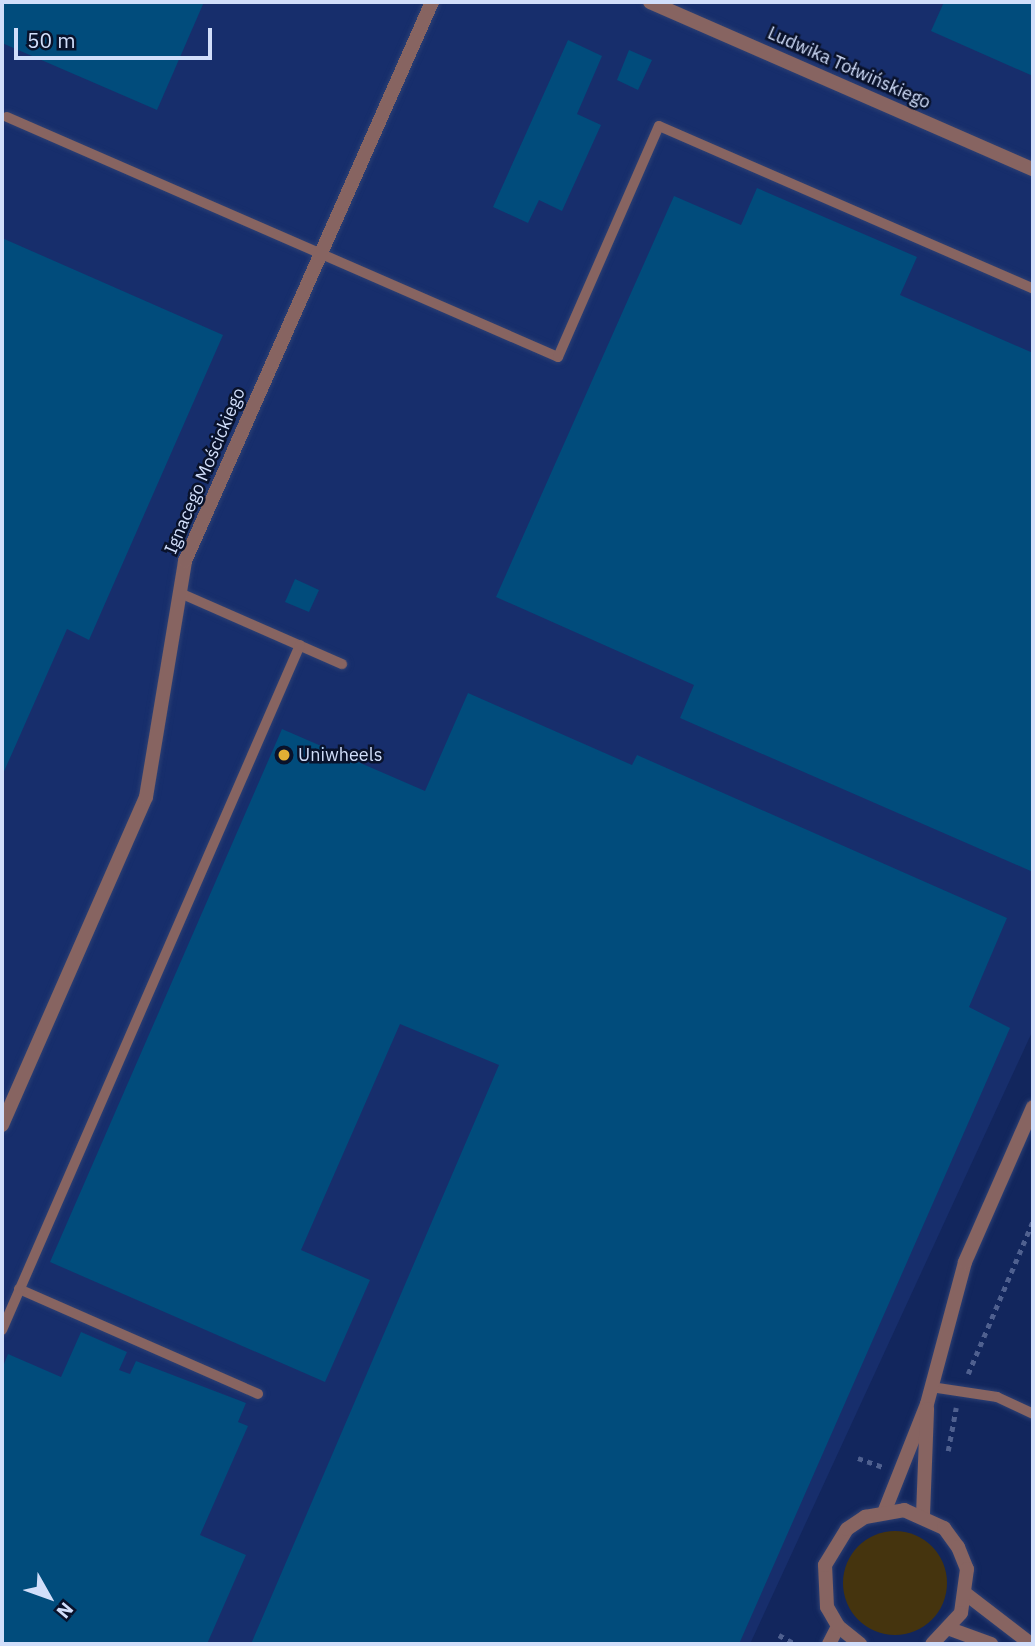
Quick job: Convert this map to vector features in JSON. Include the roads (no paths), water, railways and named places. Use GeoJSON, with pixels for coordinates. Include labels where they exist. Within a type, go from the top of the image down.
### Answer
{"type":"FeatureCollection","features":[{"type":"Feature","properties":{"kind":"street","name":"Ignacego Mościckiego"},"geometry":{"type":"LineString","coordinates":[[2,1125],[146,797],[185,561],[432,2]]}},
{"type":"Feature","properties":{"kind":"street","name":"Ludwika Tołwińskiego"},"geometry":{"type":"LineString","coordinates":[[650,2],[1033,169]]}},
{"type":"Feature","properties":{"kind":"street"},"geometry":{"type":"LineString","coordinates":[[923,1515],[930,1387],[965,1262],[1033,1107]]}},
{"type":"Feature","properties":{"kind":"street"},"geometry":{"type":"LineString","coordinates":[[885,1510],[927,1404]]}},
{"type":"Feature","properties":{"kind":"street"},"geometry":{"type":"LineString","coordinates":[[860,1644],[838,1626],[823,1586],[833,1545],[865,1517],[885,1510],[923,1515],[944,1528],[958,1547],[967,1569],[967,1594],[950,1629],[932,1644]]}},
{"type":"Feature","properties":{"kind":"street"},"geometry":{"type":"LineString","coordinates":[[967,1594],[1031,1644]]}},
{"type":"Feature","properties":{"kind":"street"},"geometry":{"type":"LineString","coordinates":[[829,1644],[838,1626]]}},
{"type":"Feature","properties":{"kind":"street"},"geometry":{"type":"LineString","coordinates":[[950,1629],[991,1644]]}},
{"type":"Feature","properties":{"kind":"lane"},"geometry":{"type":"LineString","coordinates":[[7,117],[558,357],[659,126],[1033,289]]}},
{"type":"Feature","properties":{"kind":"lane"},"geometry":{"type":"LineString","coordinates":[[180,593],[342,664]]}},
{"type":"Feature","properties":{"kind":"lane"},"geometry":{"type":"LineString","coordinates":[[2,1330],[300,645]]}},
{"type":"Feature","properties":{"kind":"lane"},"geometry":{"type":"LineString","coordinates":[[19,1289],[258,1394]]}},
{"type":"Feature","properties":{"kind":"lane"},"geometry":{"type":"LineString","coordinates":[[930,1387],[997,1397],[1033,1414]]}},
{"type":"Feature","properties":{"kind":"place","name":"Uniwheels"},"geometry":{"type":"Point","coordinates":[284,755]}}]}
